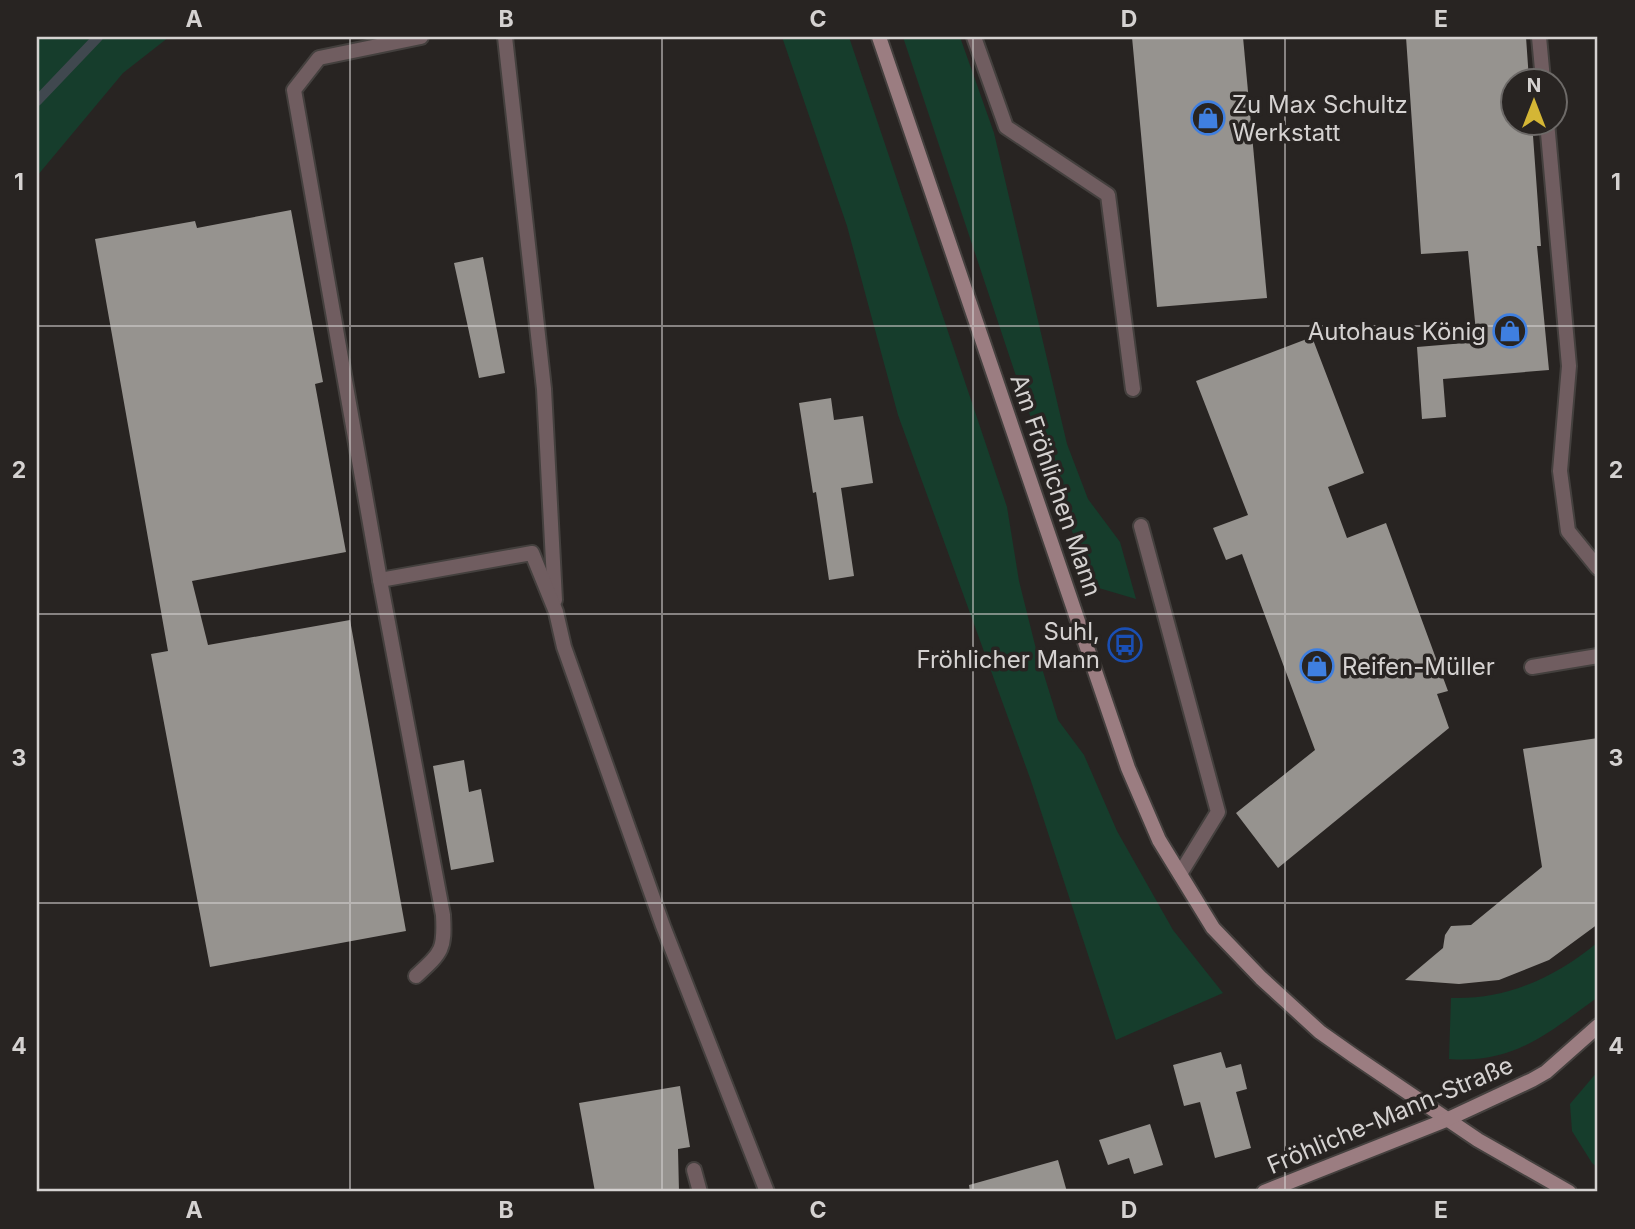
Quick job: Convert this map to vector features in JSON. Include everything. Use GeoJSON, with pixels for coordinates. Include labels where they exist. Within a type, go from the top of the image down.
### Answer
{"type":"FeatureCollection","features":[{"type":"Feature","properties":{"kind":"street","name":"Am Fröhlichen Mann"},"geometry":{"type":"LineString","coordinates":[[879,37],[1128,768],[1159,840],[1213,928],[1261,978],[1320,1032],[1446,1120],[1569,1192]]}},
{"type":"Feature","properties":{"kind":"street","name":"Fröhliche-Mann-Straße"},"geometry":{"type":"LineString","coordinates":[[1264,1192],[1446,1120],[1532,1080],[1546,1072],[1598,1026]]}},
{"type":"Feature","properties":{"kind":"lane"},"geometry":{"type":"LineString","coordinates":[[416,976],[435,958],[445,943],[443,915],[380,580],[294,90],[319,58],[421,37]]}},
{"type":"Feature","properties":{"kind":"lane"},"geometry":{"type":"LineString","coordinates":[[505,37],[544,389],[556,612]]}},
{"type":"Feature","properties":{"kind":"lane"},"geometry":{"type":"LineString","coordinates":[[974,37],[1006,127],[1108,195],[1133,389]]}},
{"type":"Feature","properties":{"kind":"lane"},"geometry":{"type":"LineString","coordinates":[[1539,37],[1542,66]]}},
{"type":"Feature","properties":{"kind":"lane"},"geometry":{"type":"LineString","coordinates":[[1548,136],[1569,366],[1560,471],[1569,531],[1598,568]]}},
{"type":"Feature","properties":{"kind":"lane"},"geometry":{"type":"LineString","coordinates":[[1141,526],[1218,812],[1180,874]]}},
{"type":"Feature","properties":{"kind":"lane"},"geometry":{"type":"LineString","coordinates":[[380,580],[532,553],[556,612],[564,647],[663,926],[767,1192]]}},
{"type":"Feature","properties":{"kind":"lane"},"geometry":{"type":"LineString","coordinates":[[1532,667],[1598,656]]}},
{"type":"Feature","properties":{"kind":"lane"},"geometry":{"type":"LineString","coordinates":[[694,1170],[700,1192]]}},
{"type":"Feature","properties":{"kind":"green space"},"geometry":{"type":"Polygon","coordinates":[[[37,37],[169,37],[123,73],[37,176],[37,37]]]}},
{"type":"Feature","properties":{"kind":"green space"},"geometry":{"type":"Polygon","coordinates":[[[782,37],[849,37],[1007,507],[1019,581],[1058,720],[1084,755],[1117,831],[1173,930],[1223,993],[1116,1040],[1030,778],[898,415],[847,226],[782,37]]]}},
{"type":"Feature","properties":{"kind":"green space"},"geometry":{"type":"Polygon","coordinates":[[[903,37],[960,37],[994,133],[1067,444],[1088,499],[1120,542],[1136,599],[1092,586],[1018,382],[903,37]]]}},
{"type":"Feature","properties":{"kind":"green space"},"geometry":{"type":"Polygon","coordinates":[[[1598,942],[1598,997],[1546,1034],[1512,1051],[1472,1059],[1449,1059],[1451,998],[1492,995],[1530,984],[1565,966],[1598,942]]]}},
{"type":"Feature","properties":{"kind":"green space"},"geometry":{"type":"Polygon","coordinates":[[[1598,1071],[1598,1168],[1572,1131],[1570,1104],[1598,1071]]]}},
{"type":"Feature","properties":{"kind":"building"},"geometry":{"type":"Polygon","coordinates":[[[1132,37],[1243,37],[1267,298],[1157,307],[1132,37]]]}},
{"type":"Feature","properties":{"kind":"building"},"geometry":{"type":"Polygon","coordinates":[[[1406,37],[1526,37],[1528,66],[1498,66],[1498,136],[1533,136],[1541,246],[1537,246],[1549,370],[1443,379],[1446,417],[1422,419],[1417,347],[1477,342],[1468,251],[1421,254],[1406,37]]]}},
{"type":"Feature","properties":{"kind":"building"},"geometry":{"type":"Polygon","coordinates":[[[291,210],[323,382],[315,384],[346,552],[192,581],[208,645],[350,620],[406,931],[210,967],[151,654],[168,651],[95,239],[195,221],[197,228],[291,210]]]}},
{"type":"Feature","properties":{"kind":"building"},"geometry":{"type":"Polygon","coordinates":[[[483,257],[505,373],[479,378],[454,263],[483,257]]]}},
{"type":"Feature","properties":{"kind":"building"},"geometry":{"type":"Polygon","coordinates":[[[1312,337],[1364,473],[1328,487],[1347,538],[1386,523],[1448,691],[1437,694],[1449,728],[1278,868],[1236,813],[1315,750],[1242,554],[1226,560],[1213,528],[1248,515],[1196,381],[1312,337]]]}},
{"type":"Feature","properties":{"kind":"building"},"geometry":{"type":"Polygon","coordinates":[[[831,398],[834,420],[863,416],[873,483],[841,488],[854,576],[829,580],[799,403],[831,398]]]}},
{"type":"Feature","properties":{"kind":"building"},"geometry":{"type":"Polygon","coordinates":[[[1598,738],[1598,924],[1549,960],[1499,980],[1459,984],[1405,980],[1443,948],[1445,935],[1451,926],[1471,925],[1542,867],[1523,749],[1598,738]]]}},
{"type":"Feature","properties":{"kind":"building"},"geometry":{"type":"Polygon","coordinates":[[[464,760],[469,792],[481,789],[494,862],[451,870],[433,766],[464,760]]]}},
{"type":"Feature","properties":{"kind":"building"},"geometry":{"type":"Polygon","coordinates":[[[1221,1052],[1226,1068],[1241,1064],[1247,1089],[1236,1092],[1251,1148],[1215,1158],[1200,1102],[1184,1106],[1173,1065],[1221,1052]]]}},
{"type":"Feature","properties":{"kind":"building"},"geometry":{"type":"Polygon","coordinates":[[[680,1086],[690,1147],[678,1149],[679,1192],[595,1192],[579,1103],[680,1086]]]}},
{"type":"Feature","properties":{"kind":"building"},"geometry":{"type":"Polygon","coordinates":[[[1150,1124],[1163,1165],[1134,1174],[1129,1158],[1108,1165],[1099,1140],[1150,1124]]]}},
{"type":"Feature","properties":{"kind":"building"},"geometry":{"type":"Polygon","coordinates":[[[1058,1160],[1067,1192],[970,1192],[969,1185],[1058,1160]]]}},
{"type":"Feature","properties":{"kind":"waterway"},"geometry":{"type":"LineString","coordinates":[[37,101],[98,37]]}},
{"type":"Feature","properties":{"kind":"place","name":"Zu Max Schultz Werkstatt"},"geometry":{"type":"Point","coordinates":[1208,118]}},
{"type":"Feature","properties":{"kind":"place","name":"Autohaus König"},"geometry":{"type":"Point","coordinates":[1510,331]}},
{"type":"Feature","properties":{"kind":"place","name":"Suhl, Fröhlicher Mann"},"geometry":{"type":"Point","coordinates":[1125,645]}},
{"type":"Feature","properties":{"kind":"place","name":"Reifen-Müller"},"geometry":{"type":"Point","coordinates":[1317,666]}}]}
